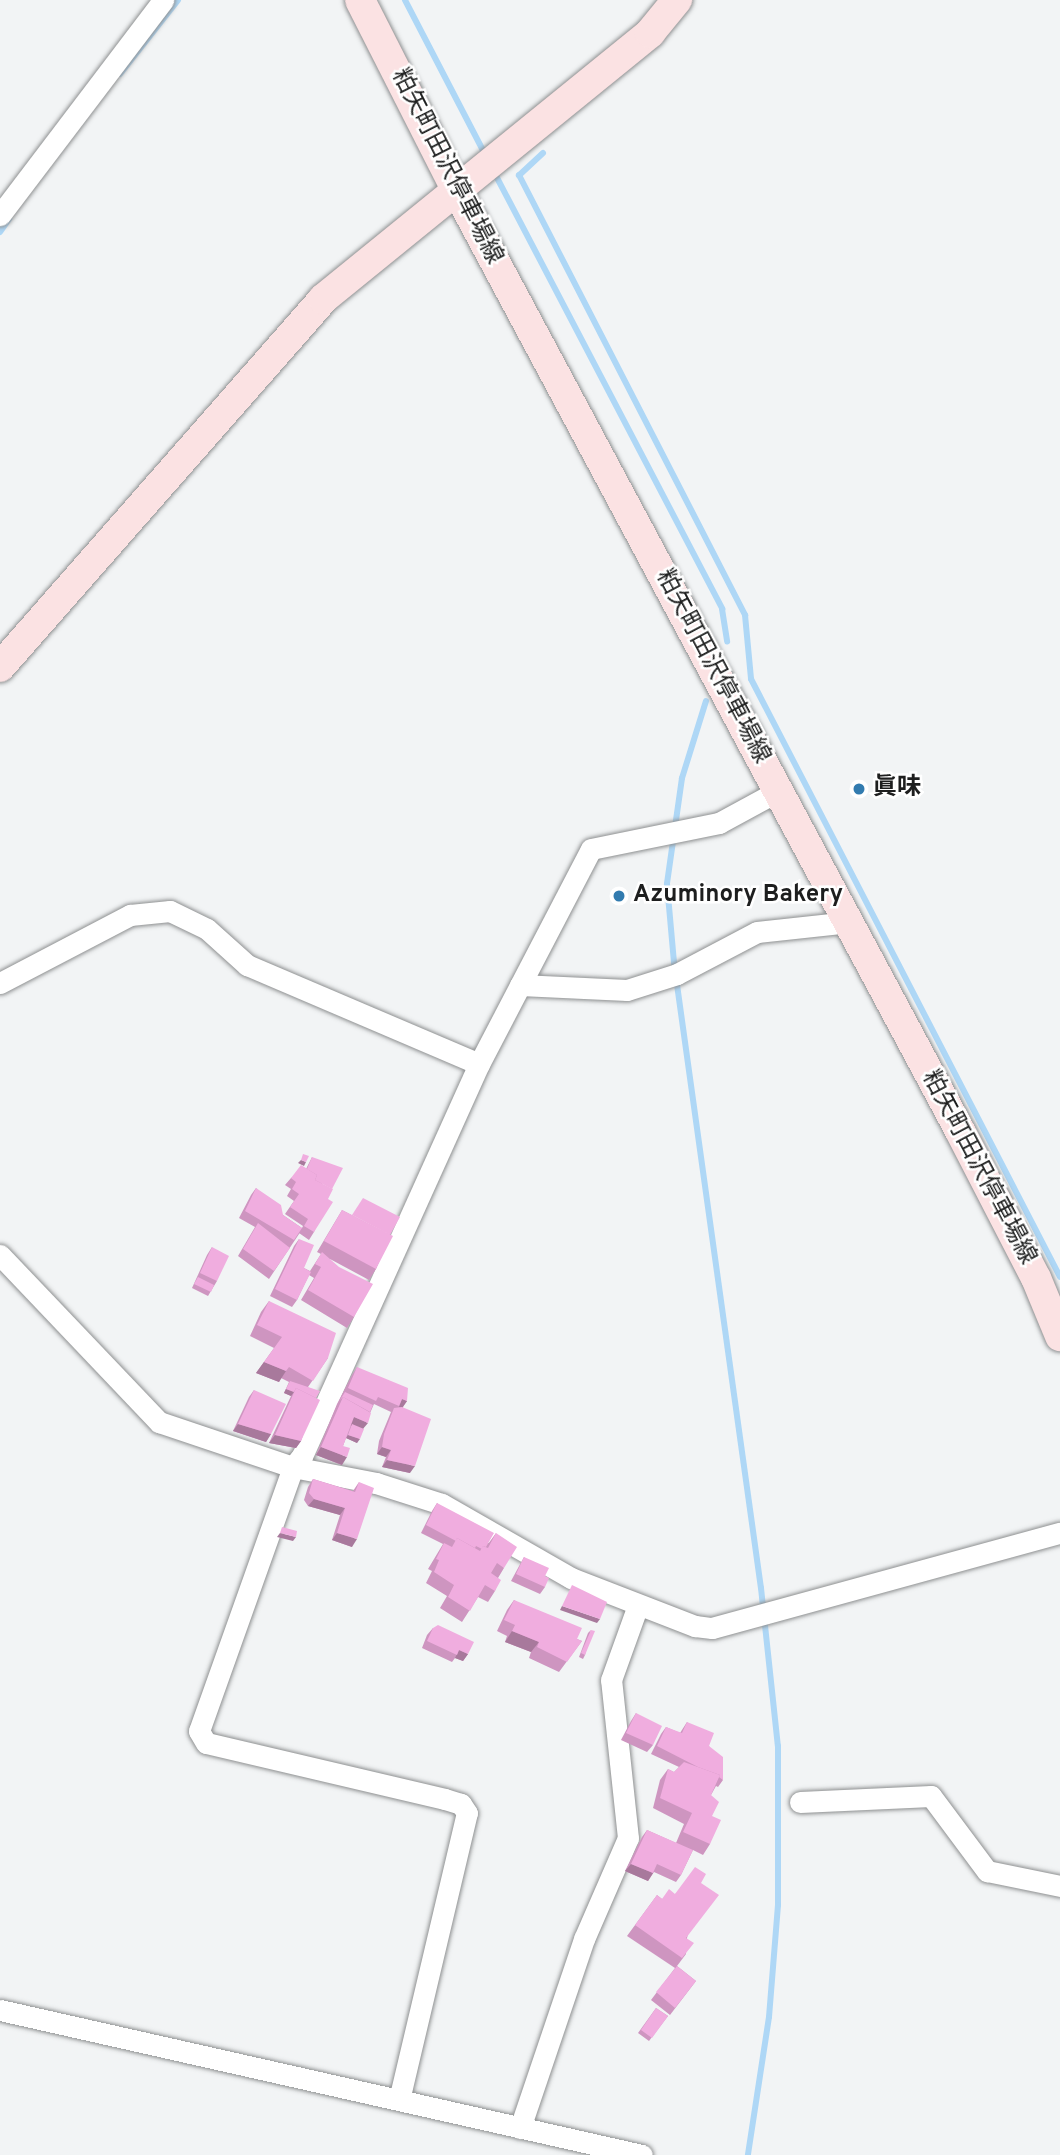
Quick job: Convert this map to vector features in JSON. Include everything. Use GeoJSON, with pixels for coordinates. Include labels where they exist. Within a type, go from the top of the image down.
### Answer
{"type":"FeatureCollection","features":[{"type":"Feature","properties":{"kind":"main road","name":"粕矢町田沢停車場線"},"geometry":{"type":"LineString","coordinates":[[360,0],[466,182],[778,791],[1035,1278],[1060,1336]]}},
{"type":"Feature","properties":{"kind":"main road"},"geometry":{"type":"LineString","coordinates":[[0,667],[323,299],[650,33],[677,0]]}},
{"type":"Feature","properties":{"kind":"street"},"geometry":{"type":"LineString","coordinates":[[0,215],[163,0]]}},
{"type":"Feature","properties":{"kind":"street"},"geometry":{"type":"LineString","coordinates":[[399,2100],[467,1813],[461,1804],[445,1799],[200,1738],[293,1466],[302,1456],[479,1064],[591,849],[736,817],[778,791]]}},
{"type":"Feature","properties":{"kind":"street"},"geometry":{"type":"LineString","coordinates":[[0,983],[130,915],[170,911],[207,929],[247,965],[479,1064]]}},
{"type":"Feature","properties":{"kind":"street"},"geometry":{"type":"LineString","coordinates":[[520,985],[627,990],[662,979],[774,927],[849,922]]}},
{"type":"Feature","properties":{"kind":"street"},"geometry":{"type":"LineString","coordinates":[[0,1255],[159,1422],[293,1466],[376,1483],[442,1504],[571,1578],[638,1605],[712,1628],[1060,1533]]}},
{"type":"Feature","properties":{"kind":"street"},"geometry":{"type":"LineString","coordinates":[[520,2128],[583,1939],[628,1838],[611,1680],[638,1605]]}},
{"type":"Feature","properties":{"kind":"street"},"geometry":{"type":"LineString","coordinates":[[800,1802],[931,1796],[987,1871],[1060,1886]]}},
{"type":"Feature","properties":{"kind":"street"},"geometry":{"type":"LineString","coordinates":[[0,2010],[642,2155]]}},
{"type":"Feature","properties":{"kind":"building"},"geometry":{"type":"Polygon","coordinates":[[[303,1154],[309,1156],[306,1162],[301,1160],[303,1154]]]}},
{"type":"Feature","properties":{"kind":"building"},"geometry":{"type":"Polygon","coordinates":[[[312,1157],[343,1168],[332,1189],[315,1180],[317,1175],[307,1169],[312,1157]]]}},
{"type":"Feature","properties":{"kind":"building"},"geometry":{"type":"Polygon","coordinates":[[[301,1165],[317,1175],[315,1180],[333,1189],[328,1199],[333,1202],[314,1232],[304,1226],[308,1219],[290,1207],[299,1194],[292,1189],[296,1182],[291,1178],[301,1165]]]}},
{"type":"Feature","properties":{"kind":"building"},"geometry":{"type":"Polygon","coordinates":[[[256,1188],[281,1205],[283,1215],[302,1228],[294,1240],[245,1211],[256,1188]]]}},
{"type":"Feature","properties":{"kind":"building"},"geometry":{"type":"Polygon","coordinates":[[[363,1198],[400,1217],[390,1235],[352,1215],[363,1198]]]}},
{"type":"Feature","properties":{"kind":"building"},"geometry":{"type":"Polygon","coordinates":[[[342,1210],[393,1236],[376,1269],[324,1241],[342,1210]]]}},
{"type":"Feature","properties":{"kind":"building"},"geometry":{"type":"Polygon","coordinates":[[[258,1223],[290,1248],[274,1271],[243,1249],[258,1223]]]}},
{"type":"Feature","properties":{"kind":"building"},"geometry":{"type":"Polygon","coordinates":[[[299,1239],[314,1245],[304,1268],[311,1272],[297,1300],[275,1289],[299,1239]]]}},
{"type":"Feature","properties":{"kind":"building"},"geometry":{"type":"Polygon","coordinates":[[[212,1247],[229,1256],[217,1281],[200,1273],[212,1247]]]}},
{"type":"Feature","properties":{"kind":"building"},"geometry":{"type":"Polygon","coordinates":[[[322,1252],[339,1267],[373,1284],[354,1317],[308,1290],[321,1267],[315,1264],[322,1252]]]}},
{"type":"Feature","properties":{"kind":"building"},"geometry":{"type":"Polygon","coordinates":[[[198,1277],[214,1285],[211,1292],[194,1284],[198,1277]]]}},
{"type":"Feature","properties":{"kind":"building"},"geometry":{"type":"Polygon","coordinates":[[[269,1301],[336,1333],[328,1358],[313,1381],[289,1367],[286,1371],[264,1362],[282,1337],[257,1325],[269,1301]]]}},
{"type":"Feature","properties":{"kind":"building"},"geometry":{"type":"Polygon","coordinates":[[[357,1367],[408,1388],[407,1401],[402,1399],[399,1406],[378,1397],[376,1401],[348,1388],[357,1367]]]}},
{"type":"Feature","properties":{"kind":"building"},"geometry":{"type":"Polygon","coordinates":[[[290,1381],[320,1391],[316,1398],[296,1388],[294,1392],[286,1389],[290,1381]]]}},
{"type":"Feature","properties":{"kind":"building"},"geometry":{"type":"Polygon","coordinates":[[[296,1388],[320,1400],[301,1441],[275,1435],[296,1388]]]}},
{"type":"Feature","properties":{"kind":"building"},"geometry":{"type":"Polygon","coordinates":[[[254,1390],[286,1404],[271,1434],[238,1424],[254,1390]]]}},
{"type":"Feature","properties":{"kind":"building"},"geometry":{"type":"Polygon","coordinates":[[[345,1392],[373,1405],[370,1412],[343,1397],[340,1400],[345,1392]]]}},
{"type":"Feature","properties":{"kind":"building"},"geometry":{"type":"Polygon","coordinates":[[[343,1397],[371,1413],[368,1423],[354,1417],[343,1446],[350,1448],[347,1457],[321,1447],[343,1397]]]}},
{"type":"Feature","properties":{"kind":"building"},"geometry":{"type":"Polygon","coordinates":[[[402,1407],[431,1419],[415,1466],[387,1460],[391,1450],[382,1447],[394,1408],[402,1407]]]}},
{"type":"Feature","properties":{"kind":"building"},"geometry":{"type":"Polygon","coordinates":[[[352,1424],[364,1429],[360,1439],[348,1435],[352,1424]]]}},
{"type":"Feature","properties":{"kind":"building"},"geometry":{"type":"Polygon","coordinates":[[[313,1479],[355,1492],[359,1482],[374,1488],[357,1539],[337,1533],[345,1508],[314,1499],[309,1493],[313,1479]]]}},
{"type":"Feature","properties":{"kind":"building"},"geometry":{"type":"Polygon","coordinates":[[[437,1503],[494,1533],[486,1547],[475,1548],[426,1525],[437,1503]]]}},
{"type":"Feature","properties":{"kind":"building"},"geometry":{"type":"Polygon","coordinates":[[[282,1527],[297,1531],[296,1537],[280,1533],[282,1527]]]}},
{"type":"Feature","properties":{"kind":"building"},"geometry":{"type":"Polygon","coordinates":[[[496,1533],[517,1547],[504,1568],[497,1563],[491,1573],[501,1580],[495,1591],[485,1585],[470,1611],[448,1597],[454,1585],[434,1572],[439,1560],[436,1559],[444,1543],[452,1547],[457,1538],[480,1551],[483,1546],[488,1548],[496,1533]]]}},
{"type":"Feature","properties":{"kind":"building"},"geometry":{"type":"Polygon","coordinates":[[[524,1557],[549,1568],[545,1576],[549,1578],[545,1587],[516,1574],[524,1557]]]}},
{"type":"Feature","properties":{"kind":"building"},"geometry":{"type":"Polygon","coordinates":[[[572,1585],[607,1602],[600,1619],[562,1606],[572,1585]]]}},
{"type":"Feature","properties":{"kind":"building"},"geometry":{"type":"Polygon","coordinates":[[[514,1600],[582,1628],[577,1639],[582,1641],[567,1662],[537,1647],[539,1642],[512,1631],[515,1625],[504,1620],[514,1600]]]}},
{"type":"Feature","properties":{"kind":"building"},"geometry":{"type":"Polygon","coordinates":[[[438,1625],[474,1642],[468,1654],[459,1650],[457,1655],[427,1641],[433,1628],[438,1625]]]}},
{"type":"Feature","properties":{"kind":"building"},"geometry":{"type":"Polygon","coordinates":[[[591,1630],[595,1631],[585,1655],[581,1653],[591,1630]]]}},
{"type":"Feature","properties":{"kind":"building"},"geometry":{"type":"Polygon","coordinates":[[[636,1713],[662,1726],[653,1745],[626,1733],[636,1713]]]}},
{"type":"Feature","properties":{"kind":"building"},"geometry":{"type":"Polygon","coordinates":[[[687,1722],[714,1733],[709,1746],[723,1757],[723,1780],[720,1775],[657,1746],[666,1727],[682,1733],[687,1722]]]}},
{"type":"Feature","properties":{"kind":"building"},"geometry":{"type":"Polygon","coordinates":[[[684,1762],[720,1775],[711,1795],[719,1802],[712,1816],[721,1820],[710,1844],[683,1832],[692,1813],[660,1798],[668,1769],[674,1772],[684,1762]]]}},
{"type":"Feature","properties":{"kind":"building"},"geometry":{"type":"Polygon","coordinates":[[[647,1830],[693,1850],[681,1875],[657,1864],[653,1873],[631,1864],[647,1830]]]}},
{"type":"Feature","properties":{"kind":"building"},"geometry":{"type":"Polygon","coordinates":[[[695,1867],[706,1874],[701,1883],[719,1895],[686,1938],[694,1943],[682,1958],[635,1925],[657,1895],[662,1899],[669,1889],[675,1894],[695,1867]]]}},
{"type":"Feature","properties":{"kind":"building"},"geometry":{"type":"Polygon","coordinates":[[[677,1966],[696,1981],[675,2008],[656,1992],[677,1966]]]}},
{"type":"Feature","properties":{"kind":"building"},"geometry":{"type":"Polygon","coordinates":[[[656,2008],[668,2016],[652,2038],[641,2030],[656,2008]]]}},
{"type":"Feature","properties":{"kind":"waterway"},"geometry":{"type":"LineString","coordinates":[[120,74],[178,0]]}},
{"type":"Feature","properties":{"kind":"waterway"},"geometry":{"type":"LineString","coordinates":[[405,0],[486,156]]}},
{"type":"Feature","properties":{"kind":"waterway"},"geometry":{"type":"LineString","coordinates":[[543,153],[519,175],[745,615],[751,679],[1060,1277]]}},
{"type":"Feature","properties":{"kind":"waterway"},"geometry":{"type":"LineString","coordinates":[[494,172],[722,609],[727,642]]}},
{"type":"Feature","properties":{"kind":"waterway"},"geometry":{"type":"LineString","coordinates":[[0,232],[9,219]]}},
{"type":"Feature","properties":{"kind":"waterway"},"geometry":{"type":"LineString","coordinates":[[706,701],[682,778],[667,884],[674,963],[761,1588],[778,1746],[778,1905],[769,2017],[748,2155]]}},
{"type":"Feature","properties":{"kind":"place","name":"眞味"},"geometry":{"type":"Point","coordinates":[859,789]}},
{"type":"Feature","properties":{"kind":"place","name":"Azuminory Bakery"},"geometry":{"type":"Point","coordinates":[619,896]}}]}
